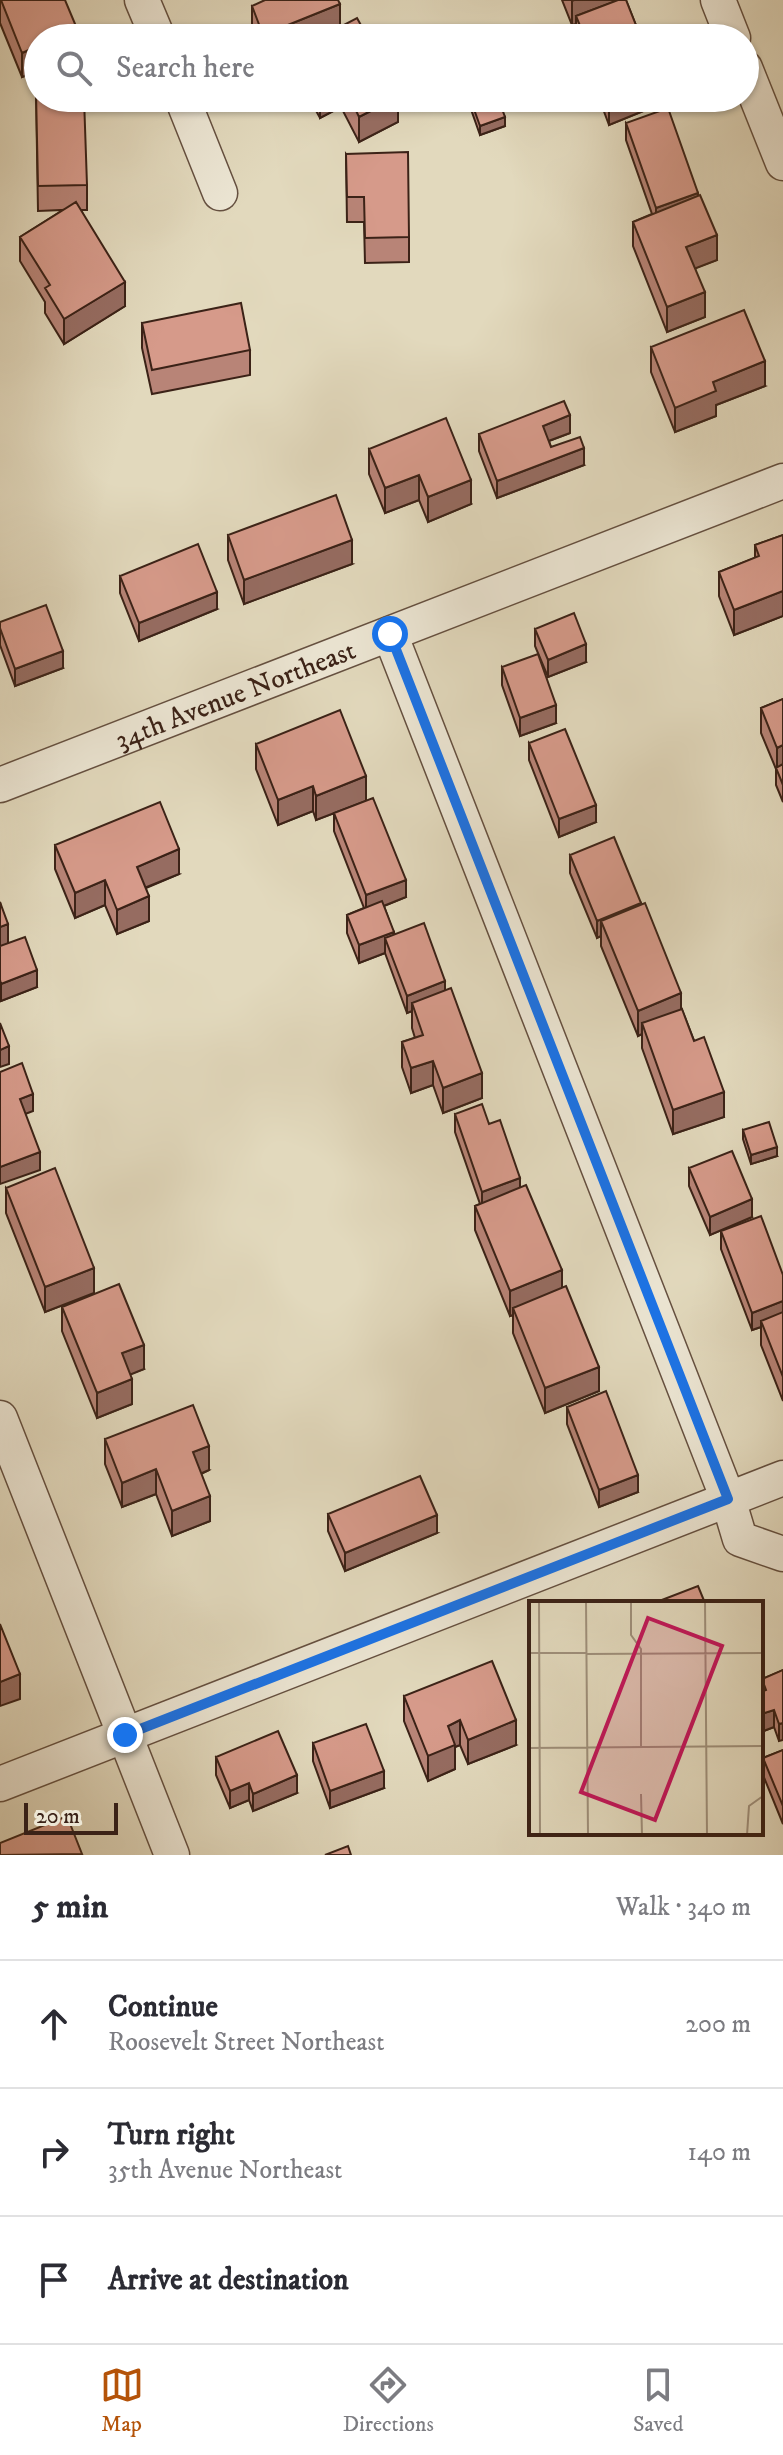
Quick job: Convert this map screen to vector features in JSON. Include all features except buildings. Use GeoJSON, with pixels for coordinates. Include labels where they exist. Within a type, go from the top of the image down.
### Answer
{"type":"FeatureCollection","features":[{"type":"Feature","properties":{"kind":"street"},"geometry":{"type":"LineString","coordinates":[[142,0],[152,24]]}},
{"type":"Feature","properties":{"kind":"street"},"geometry":{"type":"LineString","coordinates":[[718,0],[727,24]]}},
{"type":"Feature","properties":{"kind":"street"},"geometry":{"type":"LineString","coordinates":[[759,103],[783,163]]}},
{"type":"Feature","properties":{"kind":"street"},"geometry":{"type":"LineString","coordinates":[[188,112],[220,193]]}},
{"type":"Feature","properties":{"kind":"street","name":"34th Avenue Northeast"},"geometry":{"type":"LineString","coordinates":[[0,785],[783,481]]}},
{"type":"Feature","properties":{"kind":"street"},"geometry":{"type":"LineString","coordinates":[[390,634],[728,1499],[740,1539],[783,1554]]}},
{"type":"Feature","properties":{"kind":"street"},"geometry":{"type":"LineString","coordinates":[[0,1418],[172,1855]]}},
{"type":"Feature","properties":{"kind":"street"},"geometry":{"type":"LineString","coordinates":[[0,1784],[783,1478]]}},
{"type":"Feature","properties":{"kind":"route"},"geometry":{"type":"LineString","coordinates":[[125,1735],[728,1499],[390,634]]}}]}
